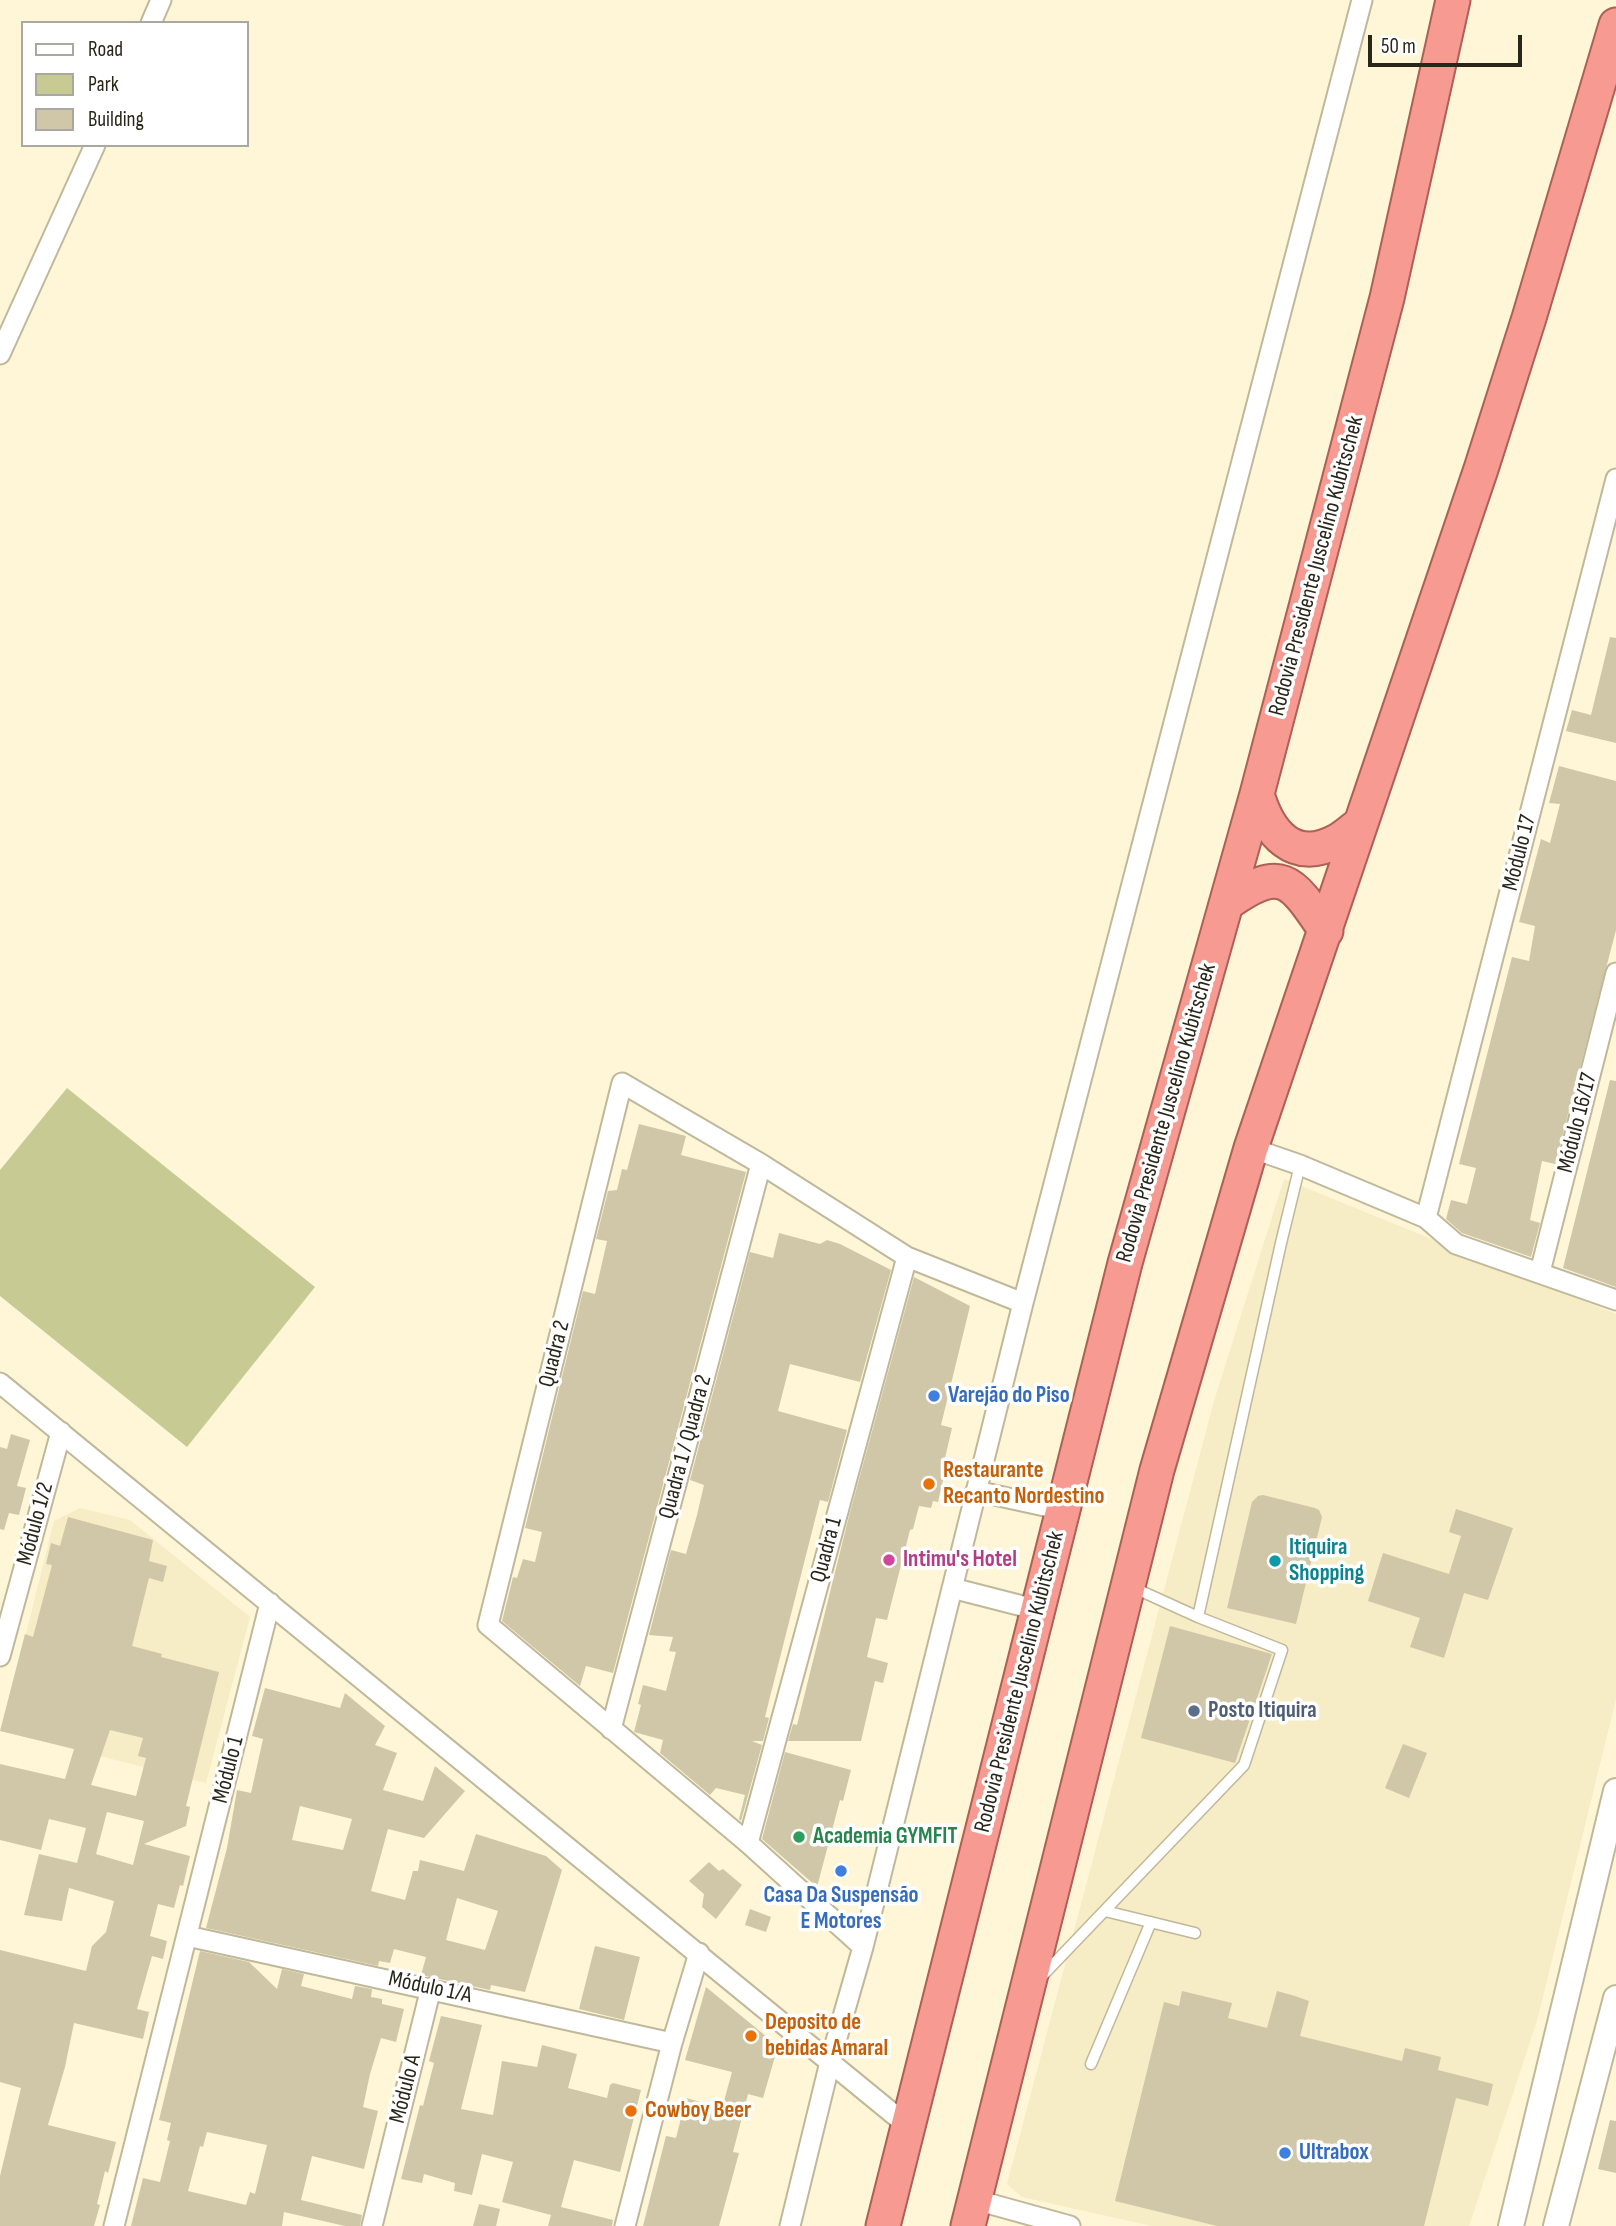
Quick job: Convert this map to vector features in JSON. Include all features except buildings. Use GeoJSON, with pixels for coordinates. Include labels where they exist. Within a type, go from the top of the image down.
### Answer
{"type":"FeatureCollection","features":[{"type":"Feature","properties":{"kind":"highway","name":"Rodovia Presidente Juscelino Kubitschek"},"geometry":{"type":"LineString","coordinates":[[883,2226],[1125,1263],[1257,794],[1387,298],[1453,0]]}},
{"type":"Feature","properties":{"kind":"highway"},"geometry":{"type":"LineString","coordinates":[[972,2213],[1157,1470],[1251,1148],[1481,470],[1616,25]]}},
{"type":"Feature","properties":{"kind":"highway"},"geometry":{"type":"LineString","coordinates":[[1257,794],[1264,818],[1289,845],[1303,848],[1336,842],[1359,825]]}},
{"type":"Feature","properties":{"kind":"highway"},"geometry":{"type":"LineString","coordinates":[[1226,904],[1251,886],[1270,880],[1291,886],[1326,931]]}},
{"type":"Feature","properties":{"kind":"street"},"geometry":{"type":"LineString","coordinates":[[152,21],[162,0]]}},
{"type":"Feature","properties":{"kind":"street"},"geometry":{"type":"LineString","coordinates":[[790,2226],[830,2062],[863,1947],[1023,1303],[1362,0]]}},
{"type":"Feature","properties":{"kind":"street"},"geometry":{"type":"LineString","coordinates":[[0,354],[94,147]]}},
{"type":"Feature","properties":{"kind":"street","name":"Módulo 17"},"geometry":{"type":"LineString","coordinates":[[1426,1218],[1615,486]]}},
{"type":"Feature","properties":{"kind":"street","name":"Módulo 16/17"},"geometry":{"type":"LineString","coordinates":[[1540,1272],[1616,973]]}},
{"type":"Feature","properties":{"kind":"street","name":"Quadra 2"},"geometry":{"type":"LineString","coordinates":[[611,1729],[488,1625],[622,1083],[761,1164]]}},
{"type":"Feature","properties":{"kind":"street"},"geometry":{"type":"LineString","coordinates":[[1251,1148],[1426,1218],[1456,1244],[1616,1300]]}},
{"type":"Feature","properties":{"kind":"street"},"geometry":{"type":"LineString","coordinates":[[761,1164],[907,1257],[1023,1303]]}},
{"type":"Feature","properties":{"kind":"street","name":"Quadra 1 / Quadra 2"},"geometry":{"type":"LineString","coordinates":[[611,1729],[761,1164]]}},
{"type":"Feature","properties":{"kind":"street","name":"Quadra 1"},"geometry":{"type":"LineString","coordinates":[[748,1843],[907,1257]]}},
{"type":"Feature","properties":{"kind":"street"},"geometry":{"type":"LineString","coordinates":[[0,1383],[908,2126]]}},
{"type":"Feature","properties":{"kind":"street","name":"Módulo 1/2"},"geometry":{"type":"LineString","coordinates":[[0,1656],[61,1432]]}},
{"type":"Feature","properties":{"kind":"street"},"geometry":{"type":"LineString","coordinates":[[976,1491],[1063,1510]]}},
{"type":"Feature","properties":{"kind":"street"},"geometry":{"type":"LineString","coordinates":[[952,1588],[1038,1610]]}},
{"type":"Feature","properties":{"kind":"street","name":"Módulo 1"},"geometry":{"type":"LineString","coordinates":[[187,1936],[270,1603]]}},
{"type":"Feature","properties":{"kind":"street"},"geometry":{"type":"LineString","coordinates":[[611,1729],[748,1843],[863,1947]]}},
{"type":"Feature","properties":{"kind":"street"},"geometry":{"type":"LineString","coordinates":[[1511,2226],[1616,1791]]}},
{"type":"Feature","properties":{"kind":"street"},"geometry":{"type":"LineString","coordinates":[[114,2226],[187,1936]]}},
{"type":"Feature","properties":{"kind":"street","name":"Módulo 1/A"},"geometry":{"type":"LineString","coordinates":[[187,1936],[672,2043]]}},
{"type":"Feature","properties":{"kind":"street"},"geometry":{"type":"LineString","coordinates":[[625,2226],[672,2043],[699,1953]]}},
{"type":"Feature","properties":{"kind":"street","name":"Módulo A"},"geometry":{"type":"LineString","coordinates":[[372,2226],[431,1989]]}},
{"type":"Feature","properties":{"kind":"street"},"geometry":{"type":"LineString","coordinates":[[1556,2226],[1613,2023],[1616,1998]]}},
{"type":"Feature","properties":{"kind":"street"},"geometry":{"type":"LineString","coordinates":[[972,2213],[1070,2226]]}},
{"type":"Feature","properties":{"kind":"lane"},"geometry":{"type":"LineString","coordinates":[[1198,1617],[1300,1166]]}},
{"type":"Feature","properties":{"kind":"lane"},"geometry":{"type":"LineString","coordinates":[[1028,1991],[1244,1765],[1282,1650],[1128,1586]]}},
{"type":"Feature","properties":{"kind":"lane"},"geometry":{"type":"LineString","coordinates":[[1105,1910],[1195,1933]]}},
{"type":"Feature","properties":{"kind":"lane"},"geometry":{"type":"LineString","coordinates":[[1091,2064],[1151,1922]]}},
{"type":"Feature","properties":{"kind":"shaded area"},"geometry":{"type":"Polygon","coordinates":[[[1284,1179],[1616,1314],[1616,1699],[1537,2021],[1469,2226],[1152,2226],[1022,2197],[1007,2184],[1214,1401],[1284,1179]]]}},
{"type":"Feature","properties":{"kind":"shaded area"},"geometry":{"type":"Polygon","coordinates":[[[80,1508],[130,1520],[250,1617],[206,1783],[2,1731],[54,1521],[80,1508]]]}},
{"type":"Feature","properties":{"kind":"green space"},"geometry":{"type":"Polygon","coordinates":[[[67,1088],[315,1287],[187,1447],[0,1296],[0,1170],[67,1088]]]}},
{"type":"Feature","properties":{"kind":"place","name":"Varejão do Piso"},"geometry":{"type":"Point","coordinates":[934,1396]}},
{"type":"Feature","properties":{"kind":"place","name":"Restaurante Recanto Nordestino"},"geometry":{"type":"Point","coordinates":[929,1484]}},
{"type":"Feature","properties":{"kind":"place","name":"Intimu's Hotel"},"geometry":{"type":"Point","coordinates":[889,1560]}},
{"type":"Feature","properties":{"kind":"place","name":"Itiquira Shopping"},"geometry":{"type":"Point","coordinates":[1275,1561]}},
{"type":"Feature","properties":{"kind":"place","name":"Posto Itiquira"},"geometry":{"type":"Point","coordinates":[1194,1711]}},
{"type":"Feature","properties":{"kind":"place","name":"Academia GYMFIT"},"geometry":{"type":"Point","coordinates":[799,1837]}},
{"type":"Feature","properties":{"kind":"place","name":"Casa Da Suspensão E Motores"},"geometry":{"type":"Point","coordinates":[841,1871]}},
{"type":"Feature","properties":{"kind":"place","name":"Deposito de bebidas Amaral"},"geometry":{"type":"Point","coordinates":[751,2036]}},
{"type":"Feature","properties":{"kind":"place","name":"Cowboy Beer"},"geometry":{"type":"Point","coordinates":[631,2111]}},
{"type":"Feature","properties":{"kind":"place","name":"Ultrabox"},"geometry":{"type":"Point","coordinates":[1285,2153]}}]}
